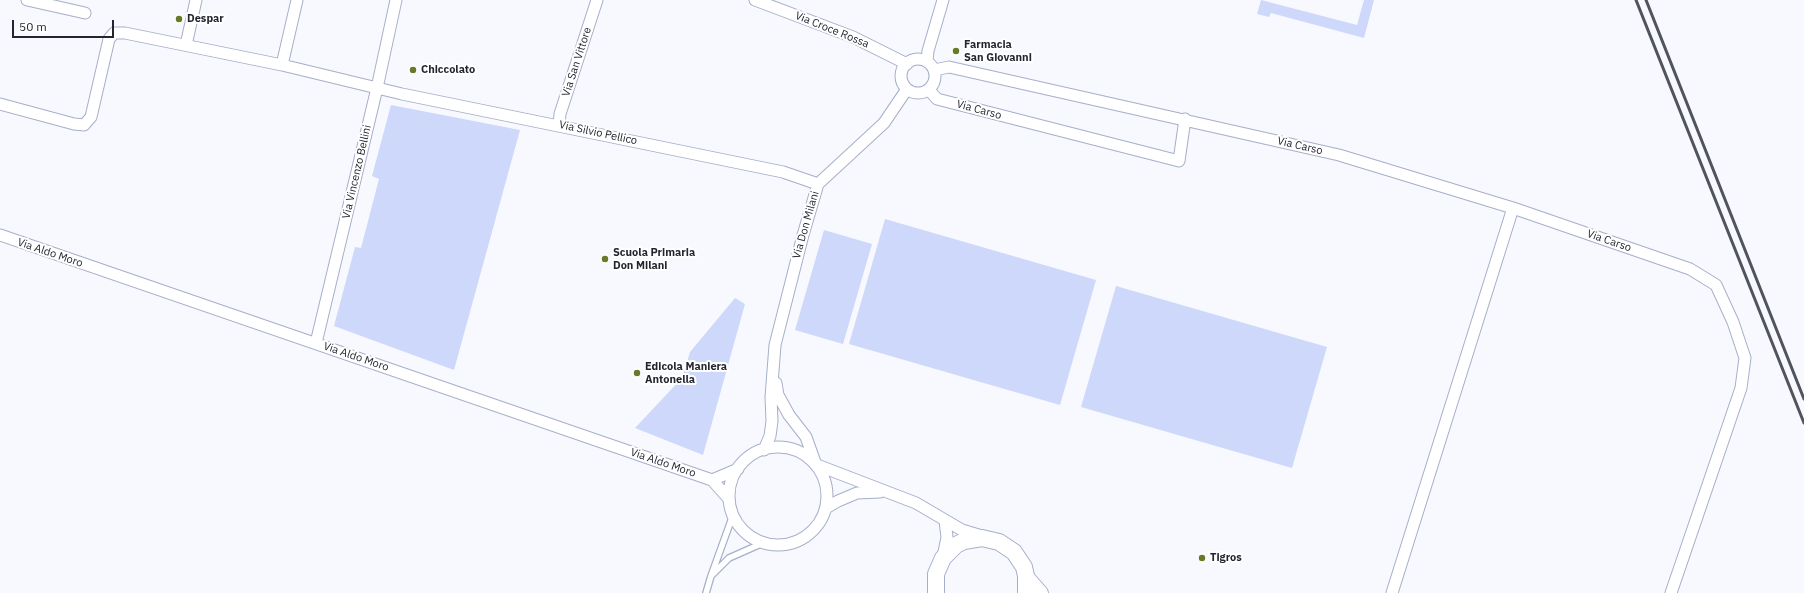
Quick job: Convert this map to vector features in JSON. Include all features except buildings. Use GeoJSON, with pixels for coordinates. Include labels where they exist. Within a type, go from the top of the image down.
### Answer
{"type":"FeatureCollection","features":[{"type":"Feature","properties":{"kind":"main road"},"geometry":{"type":"LineString","coordinates":[[935,593],[936,574],[943,558],[956,545],[964,541],[982,538],[999,542],[1014,552],[1024,567],[1026,576],[1026,593]]}},
{"type":"Feature","properties":{"kind":"street"},"geometry":{"type":"LineString","coordinates":[[26,0],[85,13]]}},
{"type":"Feature","properties":{"kind":"street"},"geometry":{"type":"LineString","coordinates":[[0,104],[74,124],[84,125],[91,117],[109,39],[114,33],[125,33],[186,45],[196,0]]}},
{"type":"Feature","properties":{"kind":"street"},"geometry":{"type":"LineString","coordinates":[[282,66],[297,0]]}},
{"type":"Feature","properties":{"kind":"street","name":"Via Vincenzo Bellini"},"geometry":{"type":"LineString","coordinates":[[316,343],[377,88],[396,0]]}},
{"type":"Feature","properties":{"kind":"street","name":"Via San Vittore"},"geometry":{"type":"LineString","coordinates":[[559,125],[560,114],[597,0]]}},
{"type":"Feature","properties":{"kind":"street","name":"Via Croce Rossa"},"geometry":{"type":"LineString","coordinates":[[755,0],[853,37],[907,64]]}},
{"type":"Feature","properties":{"kind":"street"},"geometry":{"type":"LineString","coordinates":[[931,66],[917,59],[907,64],[901,74],[907,89],[918,93],[929,90],[935,80],[928,51],[943,0]]}},
{"type":"Feature","properties":{"kind":"street","name":"Via Silvio Pellico"},"geometry":{"type":"LineString","coordinates":[[186,45],[377,88],[783,172],[818,184]]}},
{"type":"Feature","properties":{"kind":"street","name":"Via Carso"},"geometry":{"type":"LineString","coordinates":[[931,66],[949,66],[1339,155],[1513,208],[1690,269],[1716,286],[1733,322],[1745,358],[1741,388],[1671,593]]}},
{"type":"Feature","properties":{"kind":"street","name":"Via Don Milani"},"geometry":{"type":"LineString","coordinates":[[764,450],[770,436],[775,345],[803,235],[818,184],[884,123],[907,89]]}},
{"type":"Feature","properties":{"kind":"street","name":"Via Carso"},"geometry":{"type":"LineString","coordinates":[[929,90],[937,99],[1179,161],[1185,119]]}},
{"type":"Feature","properties":{"kind":"street"},"geometry":{"type":"LineString","coordinates":[[1392,593],[1513,208]]}},
{"type":"Feature","properties":{"kind":"street","name":"Via Aldo Moro"},"geometry":{"type":"LineString","coordinates":[[0,235],[712,480],[729,499]]}},
{"type":"Feature","properties":{"kind":"street","name":"Via Don Milani"},"geometry":{"type":"LineString","coordinates":[[774,371],[778,395],[789,416],[806,437],[817,465]]}},
{"type":"Feature","properties":{"kind":"street"},"geometry":{"type":"LineString","coordinates":[[817,465],[826,485],[826,508],[818,526],[802,540],[783,546],[763,543],[745,532],[733,515],[729,499],[730,487],[738,469],[750,456],[764,450],[778,447],[792,449],[806,455],[817,465],[826,470],[892,493],[935,514],[962,530],[991,539]]}},
{"type":"Feature","properties":{"kind":"street"},"geometry":{"type":"LineString","coordinates":[[712,480],[738,469]]}},
{"type":"Feature","properties":{"kind":"street"},"geometry":{"type":"LineString","coordinates":[[826,508],[857,493],[875,491],[892,493]]}},
{"type":"Feature","properties":{"kind":"street"},"geometry":{"type":"LineString","coordinates":[[943,558],[947,537],[945,521]]}},
{"type":"Feature","properties":{"kind":"street"},"geometry":{"type":"LineString","coordinates":[[1026,576],[1041,593]]}},
{"type":"Feature","properties":{"kind":"lane"},"geometry":{"type":"LineString","coordinates":[[706,593],[733,515]]}},
{"type":"Feature","properties":{"kind":"lane"},"geometry":{"type":"LineString","coordinates":[[711,576],[729,558],[763,543]]}},
{"type":"Feature","properties":{"kind":"shaded area"},"geometry":{"type":"Polygon","coordinates":[[[1261,0],[1357,25],[1364,0],[1374,0],[1364,38],[1271,13],[1269,17],[1257,14],[1261,0]]]}},
{"type":"Feature","properties":{"kind":"shaded area"},"geometry":{"type":"Polygon","coordinates":[[[391,105],[520,130],[454,370],[334,326],[355,247],[361,248],[379,179],[372,176],[391,105]]]}},
{"type":"Feature","properties":{"kind":"shaded area"},"geometry":{"type":"Polygon","coordinates":[[[885,219],[1096,280],[1060,405],[849,344],[885,219]]]}},
{"type":"Feature","properties":{"kind":"shaded area"},"geometry":{"type":"Polygon","coordinates":[[[824,230],[872,244],[843,344],[795,330],[824,230]]]}},
{"type":"Feature","properties":{"kind":"shaded area"},"geometry":{"type":"Polygon","coordinates":[[[1116,286],[1327,347],[1292,468],[1081,407],[1116,286]]]}},
{"type":"Feature","properties":{"kind":"shaded area"},"geometry":{"type":"Polygon","coordinates":[[[735,298],[745,304],[703,455],[635,428],[682,378],[690,352],[735,298]]]}},
{"type":"Feature","properties":{"kind":"railway"},"geometry":{"type":"LineString","coordinates":[[1636,0],[1804,423]]}},
{"type":"Feature","properties":{"kind":"railway"},"geometry":{"type":"LineString","coordinates":[[1646,0],[1804,399]]}},
{"type":"Feature","properties":{"kind":"place","name":"Despar"},"geometry":{"type":"Point","coordinates":[179,19]}},
{"type":"Feature","properties":{"kind":"place","name":"Farmacia San Giovanni"},"geometry":{"type":"Point","coordinates":[956,51]}},
{"type":"Feature","properties":{"kind":"place","name":"Chiccolato"},"geometry":{"type":"Point","coordinates":[413,70]}},
{"type":"Feature","properties":{"kind":"place","name":"Scuola Primaria Don Milani"},"geometry":{"type":"Point","coordinates":[605,259]}},
{"type":"Feature","properties":{"kind":"place","name":"Edicola Maniera Antonella"},"geometry":{"type":"Point","coordinates":[637,373]}},
{"type":"Feature","properties":{"kind":"place","name":"Tigros"},"geometry":{"type":"Point","coordinates":[1202,558]}}]}
